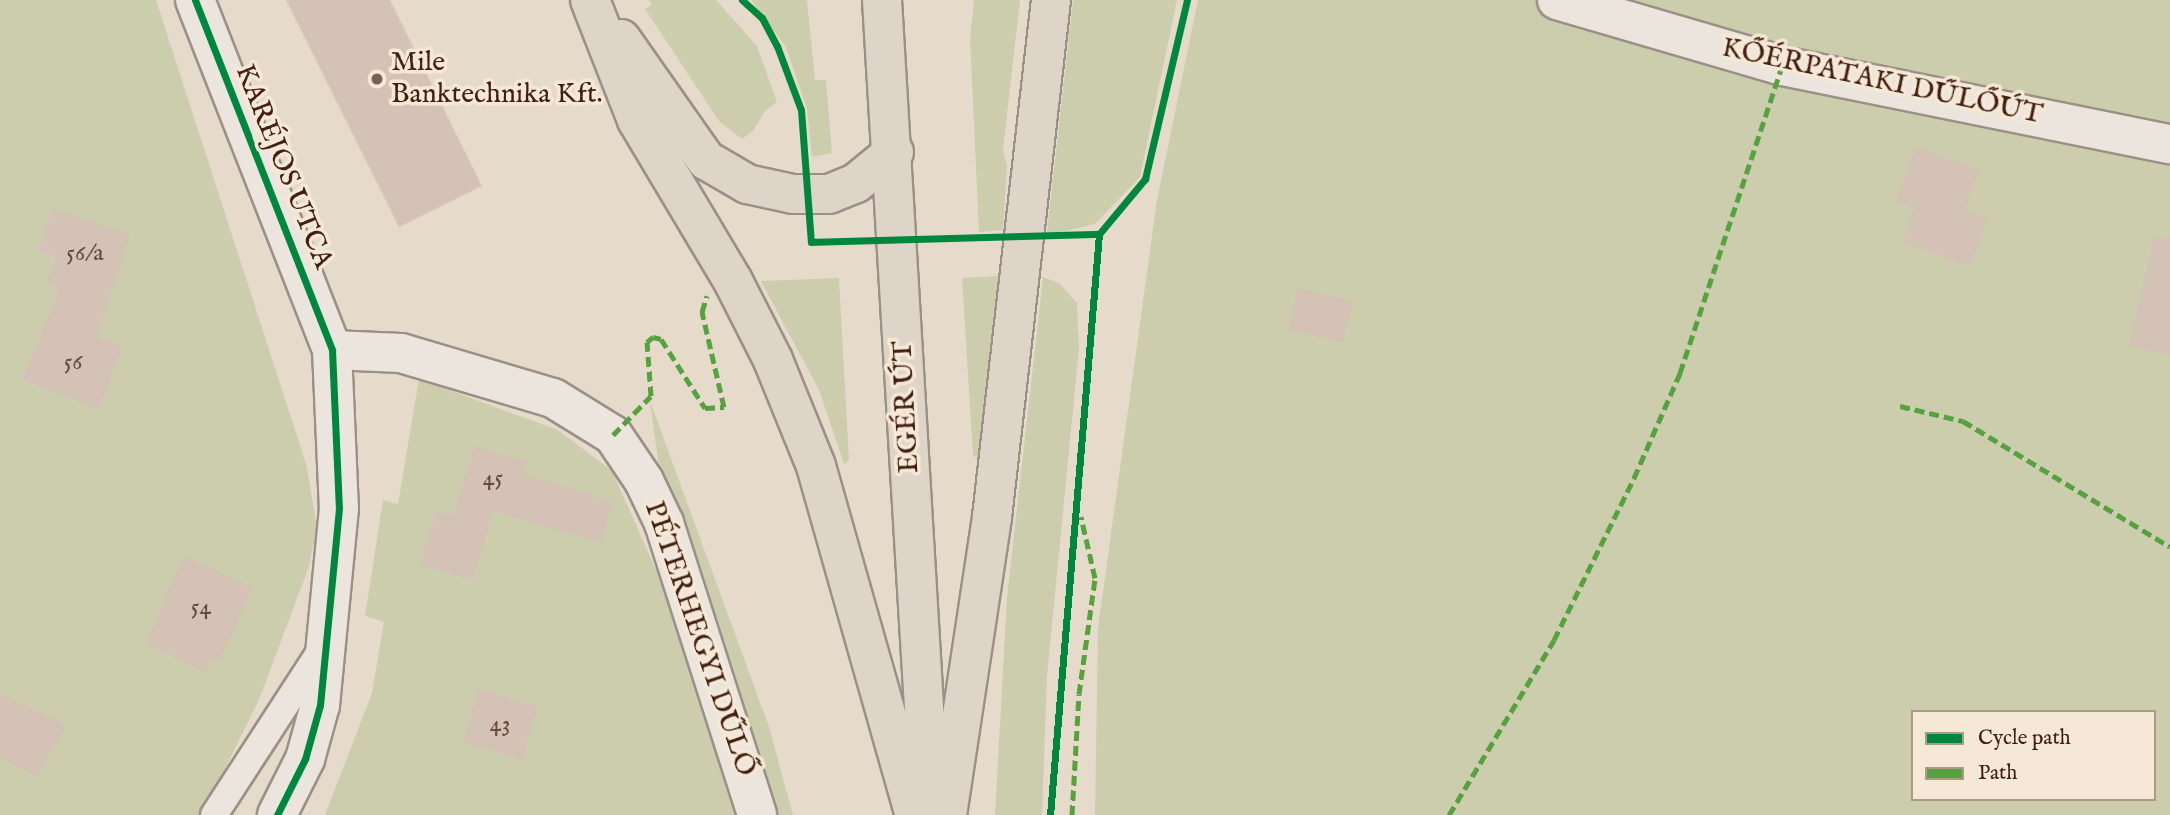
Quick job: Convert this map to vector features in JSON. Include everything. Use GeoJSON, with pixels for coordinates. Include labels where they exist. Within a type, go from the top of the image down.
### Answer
{"type":"FeatureCollection","features":[{"type":"Feature","properties":{"kind":"main road"},"geometry":{"type":"LineString","coordinates":[[592,0],[706,160],[747,184],[793,194],[829,194],[856,183],[894,152]]}},
{"type":"Feature","properties":{"kind":"main road"},"geometry":{"type":"LineString","coordinates":[[592,0],[637,120],[733,281],[773,360],[816,466],[915,815]]}},
{"type":"Feature","properties":{"kind":"main road","name":"EGÉR ÚT"},"geometry":{"type":"LineString","coordinates":[[882,0],[894,152],[931,815]]}},
{"type":"Feature","properties":{"kind":"main road"},"geometry":{"type":"LineString","coordinates":[[947,815],[992,517],[1051,0]]}},
{"type":"Feature","properties":{"kind":"street","name":"KARÉJOS UTCA"},"geometry":{"type":"LineString","coordinates":[[195,0],[332,349],[339,508],[326,643],[316,725],[277,815]]}},
{"type":"Feature","properties":{"kind":"street","name":"KŐÉRPATAKI DŰLŐÚT"},"geometry":{"type":"LineString","coordinates":[[1557,0],[1782,66],[2170,144]]}},
{"type":"Feature","properties":{"kind":"street","name":"PÉTERHEGYI DŰLŐ"},"geometry":{"type":"LineString","coordinates":[[332,349],[401,353],[553,398],[613,435],[634,464],[664,523],[757,815]]}},
{"type":"Feature","properties":{"kind":"lane"},"geometry":{"type":"LineString","coordinates":[[214,815],[326,643]]}},
{"type":"Feature","properties":{"kind":"green space"},"geometry":{"type":"Polygon","coordinates":[[[0,0],[156,0],[307,467],[317,528],[309,566],[259,700],[202,815],[0,815],[0,0]]]}},
{"type":"Feature","properties":{"kind":"green space"},"geometry":{"type":"Polygon","coordinates":[[[649,0],[716,0],[757,46],[777,102],[765,111],[753,131],[742,139],[719,121],[645,9],[652,5],[649,0]]]}},
{"type":"Feature","properties":{"kind":"green space"},"geometry":{"type":"Polygon","coordinates":[[[751,0],[807,0],[815,80],[826,80],[832,153],[812,157],[807,109],[786,47],[751,0]]]}},
{"type":"Feature","properties":{"kind":"green space"},"geometry":{"type":"Polygon","coordinates":[[[974,0],[1020,0],[1003,150],[1007,166],[1003,230],[979,232],[970,39],[974,0]]]}},
{"type":"Feature","properties":{"kind":"green space"},"geometry":{"type":"Polygon","coordinates":[[[1073,0],[1177,0],[1140,177],[1095,224],[1057,233],[1047,232],[1073,0]]]}},
{"type":"Feature","properties":{"kind":"green space"},"geometry":{"type":"Polygon","coordinates":[[[1198,0],[2170,0],[2170,134],[2164,164],[2170,166],[2170,815],[1095,815],[1098,628],[1157,200],[1198,0]]]}},
{"type":"Feature","properties":{"kind":"green space"},"geometry":{"type":"Polygon","coordinates":[[[999,276],[979,457],[973,456],[962,278],[999,276]]]}},
{"type":"Feature","properties":{"kind":"green space"},"geometry":{"type":"Polygon","coordinates":[[[1043,277],[1059,283],[1077,303],[1079,348],[1047,676],[1042,815],[995,815],[1007,597],[1043,277]]]}},
{"type":"Feature","properties":{"kind":"green space"},"geometry":{"type":"Polygon","coordinates":[[[839,278],[849,460],[844,464],[819,390],[761,281],[839,278]]]}},
{"type":"Feature","properties":{"kind":"green space"},"geometry":{"type":"Polygon","coordinates":[[[419,379],[558,430],[612,471],[666,592],[735,815],[325,815],[372,693],[384,622],[365,616],[383,500],[398,504],[419,379]]]}},
{"type":"Feature","properties":{"kind":"green space"},"geometry":{"type":"Polygon","coordinates":[[[650,401],[769,727],[793,815],[773,815],[659,468],[650,401]]]}},
{"type":"Feature","properties":{"kind":"building","name":"Mile Banktechnika Kft."},"geometry":{"type":"Polygon","coordinates":[[[286,0],[390,0],[482,186],[399,227],[286,0]]]}},
{"type":"Feature","properties":{"kind":"building"},"geometry":{"type":"Polygon","coordinates":[[[1916,147],[1979,170],[1964,211],[1988,220],[1969,267],[1902,241],[1915,208],[1896,201],[1916,147]]]}},
{"type":"Feature","properties":{"kind":"building"},"geometry":{"type":"Polygon","coordinates":[[[52,209],[130,235],[97,337],[123,347],[98,409],[23,379],[60,287],[47,283],[56,257],[38,251],[52,209]]]}},
{"type":"Feature","properties":{"kind":"building"},"geometry":{"type":"Polygon","coordinates":[[[2155,236],[2170,238],[2170,356],[2129,346],[2155,236]]]}},
{"type":"Feature","properties":{"kind":"building"},"geometry":{"type":"Polygon","coordinates":[[[1298,288],[1352,301],[1343,343],[1289,330],[1298,288]]]}},
{"type":"Feature","properties":{"kind":"building"},"geometry":{"type":"Polygon","coordinates":[[[475,446],[527,461],[523,474],[612,501],[601,543],[493,511],[473,580],[420,565],[436,511],[453,516],[475,446]]]}},
{"type":"Feature","properties":{"kind":"building"},"geometry":{"type":"Polygon","coordinates":[[[183,556],[253,588],[219,661],[212,658],[206,672],[146,644],[183,556]]]}},
{"type":"Feature","properties":{"kind":"building"},"geometry":{"type":"Polygon","coordinates":[[[479,689],[537,707],[522,760],[463,742],[479,689]]]}},
{"type":"Feature","properties":{"kind":"building"},"geometry":{"type":"Polygon","coordinates":[[[0,693],[66,725],[38,776],[0,757],[0,693]]]}},
{"type":"Feature","properties":{"kind":"marked path"},"geometry":{"type":"LineString","coordinates":[[1449,815],[1554,640],[1634,478],[1680,373],[1782,66]]}},
{"type":"Feature","properties":{"kind":"marked path"},"geometry":{"type":"LineString","coordinates":[[613,435],[651,396],[647,342],[653,337],[661,339],[705,408],[724,407],[702,312],[707,296]]}},
{"type":"Feature","properties":{"kind":"marked path"},"geometry":{"type":"LineString","coordinates":[[1900,406],[1963,421],[2170,547]]}},
{"type":"Feature","properties":{"kind":"marked path"},"geometry":{"type":"LineString","coordinates":[[1072,815],[1079,694],[1095,578],[1081,517]]}},
{"type":"Feature","properties":{"kind":"cycle path"},"geometry":{"type":"LineString","coordinates":[[195,0],[332,350],[339,508],[320,705],[305,759],[277,815]]}},
{"type":"Feature","properties":{"kind":"cycle path"},"geometry":{"type":"LineString","coordinates":[[742,0],[762,18],[777,46],[801,110],[811,242],[1099,234]]}},
{"type":"Feature","properties":{"kind":"cycle path"},"geometry":{"type":"LineString","coordinates":[[1050,815],[1099,234],[1145,179],[1187,0]]}},
{"type":"Feature","properties":{"kind":"place","name":"Mile Banktechnika Kft."},"geometry":{"type":"Point","coordinates":[377,79]}}]}
